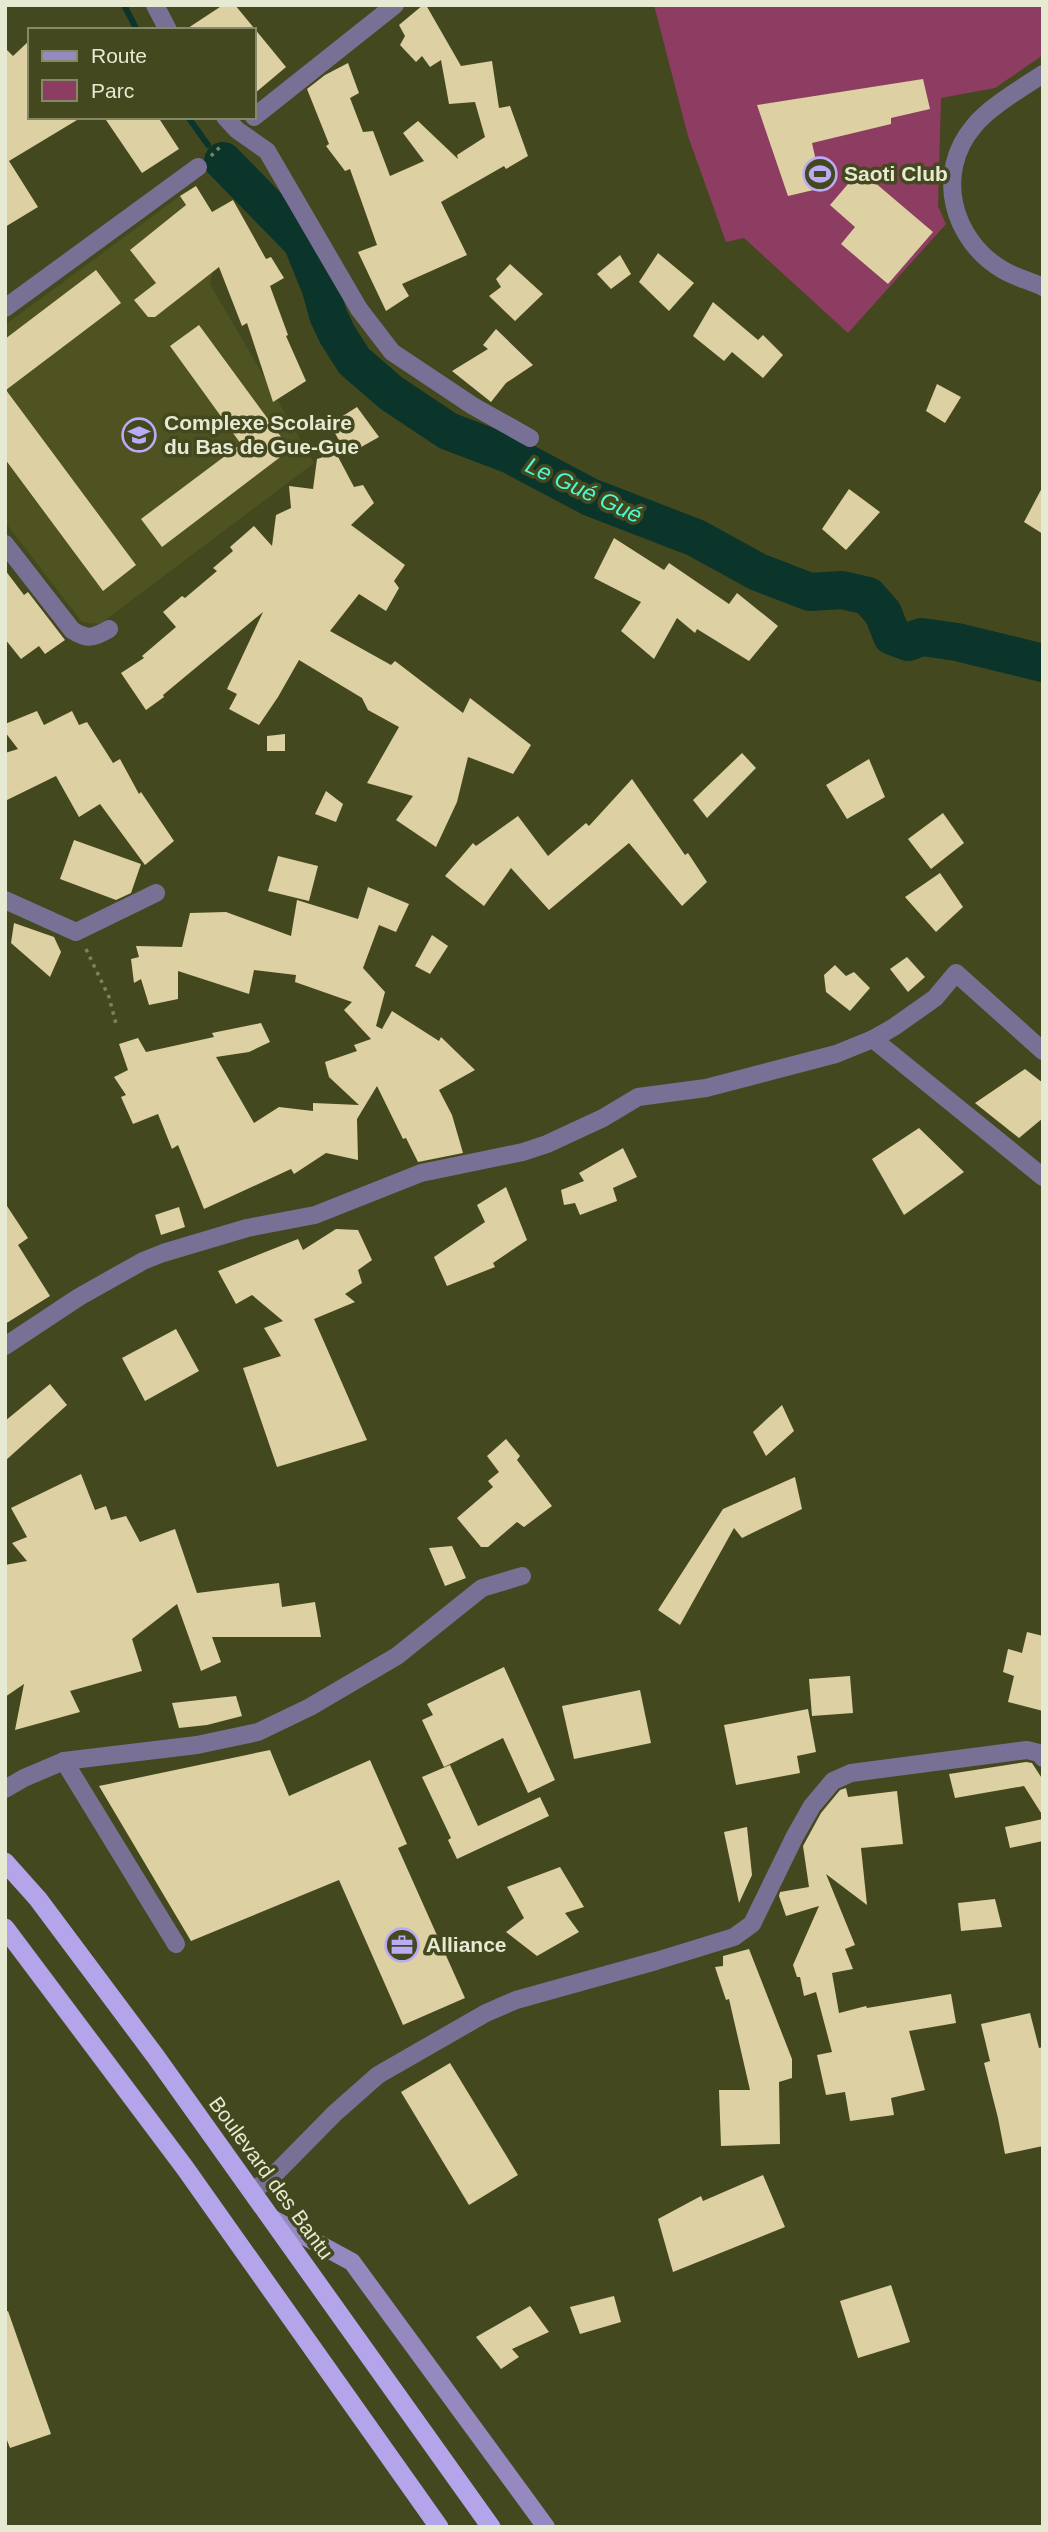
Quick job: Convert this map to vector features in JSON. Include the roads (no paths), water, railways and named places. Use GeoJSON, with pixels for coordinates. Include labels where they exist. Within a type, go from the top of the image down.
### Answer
{"type":"FeatureCollection","features":[{"type":"Feature","properties":{"kind":"highway","name":"Boulevard des Bantu"},"geometry":{"type":"LineString","coordinates":[[5,1862],[38,1899],[116,2003],[491,2527]]}},
{"type":"Feature","properties":{"kind":"highway"},"geometry":{"type":"LineString","coordinates":[[5,1928],[185,2168],[439,2527]]}},
{"type":"Feature","properties":{"kind":"highway"},"geometry":{"type":"LineString","coordinates":[[5,1954],[39,1972]]}},
{"type":"Feature","properties":{"kind":"main road"},"geometry":{"type":"LineString","coordinates":[[271,2218],[352,2262],[546,2527]]}},
{"type":"Feature","properties":{"kind":"street"},"geometry":{"type":"LineString","coordinates":[[155,5],[168,28]]}},
{"type":"Feature","properties":{"kind":"street"},"geometry":{"type":"LineString","coordinates":[[256,115],[395,5]]}},
{"type":"Feature","properties":{"kind":"street"},"geometry":{"type":"LineString","coordinates":[[1043,74],[975,124],[961,144],[954,169],[951,197],[958,222],[977,249],[1002,269],[1043,287]]}},
{"type":"Feature","properties":{"kind":"street"},"geometry":{"type":"LineString","coordinates":[[231,124],[267,151],[359,309],[392,352],[472,407],[530,439]]}},
{"type":"Feature","properties":{"kind":"street"},"geometry":{"type":"LineString","coordinates":[[5,308],[198,167]]}},
{"type":"Feature","properties":{"kind":"street"},"geometry":{"type":"LineString","coordinates":[[5,544],[72,630],[83,637],[93,638],[109,629]]}},
{"type":"Feature","properties":{"kind":"street"},"geometry":{"type":"LineString","coordinates":[[5,901],[76,932],[156,893]]}},
{"type":"Feature","properties":{"kind":"street"},"geometry":{"type":"LineString","coordinates":[[5,1346],[79,1297],[163,1253],[247,1228],[315,1215],[421,1173],[523,1152],[603,1118],[638,1097],[706,1088],[836,1054],[873,1039],[935,998],[956,972],[1043,1051]]}},
{"type":"Feature","properties":{"kind":"street"},"geometry":{"type":"LineString","coordinates":[[873,1039],[1043,1177]]}},
{"type":"Feature","properties":{"kind":"street"},"geometry":{"type":"LineString","coordinates":[[5,1789],[24,1777],[64,1761],[197,1745],[258,1732],[320,1702],[397,1656],[482,1588],[522,1576]]}},
{"type":"Feature","properties":{"kind":"street"},"geometry":{"type":"LineString","coordinates":[[252,2190],[268,2180],[335,2113],[379,2075],[486,2013],[516,2000],[734,1937],[752,1924],[795,1836],[812,1806],[833,1781],[851,1773],[1027,1750],[1039,1753],[1043,1758]]}},
{"type":"Feature","properties":{"kind":"street"},"geometry":{"type":"LineString","coordinates":[[64,1761],[176,1944]]}},
{"type":"Feature","properties":{"kind":"waterway","name":"Le Gué Gué"},"geometry":{"type":"LineString","coordinates":[[124,5],[136,28]]}},
{"type":"Feature","properties":{"kind":"waterway","name":"Le Gué Gué"},"geometry":{"type":"LineString","coordinates":[[189,119],[208,145]]}},
{"type":"Feature","properties":{"kind":"waterway","name":"Le Gué Gué"},"geometry":{"type":"LineString","coordinates":[[223,161],[302,242],[321,289],[328,315],[354,361],[391,393],[448,431],[511,455],[590,497],[696,538],[758,572],[810,592],[842,590],[868,596],[883,613],[892,636],[908,642],[922,637],[957,642],[1043,663]]}},
{"type":"Feature","properties":{"kind":"place","name":"Saoti Club"},"geometry":{"type":"Point","coordinates":[820,174]}},
{"type":"Feature","properties":{"kind":"place","name":"Complexe Scolaire du Bas de Gue-Gue"},"geometry":{"type":"Point","coordinates":[139,435]}},
{"type":"Feature","properties":{"kind":"place","name":"Alliance"},"geometry":{"type":"Point","coordinates":[402,1945]}}]}
